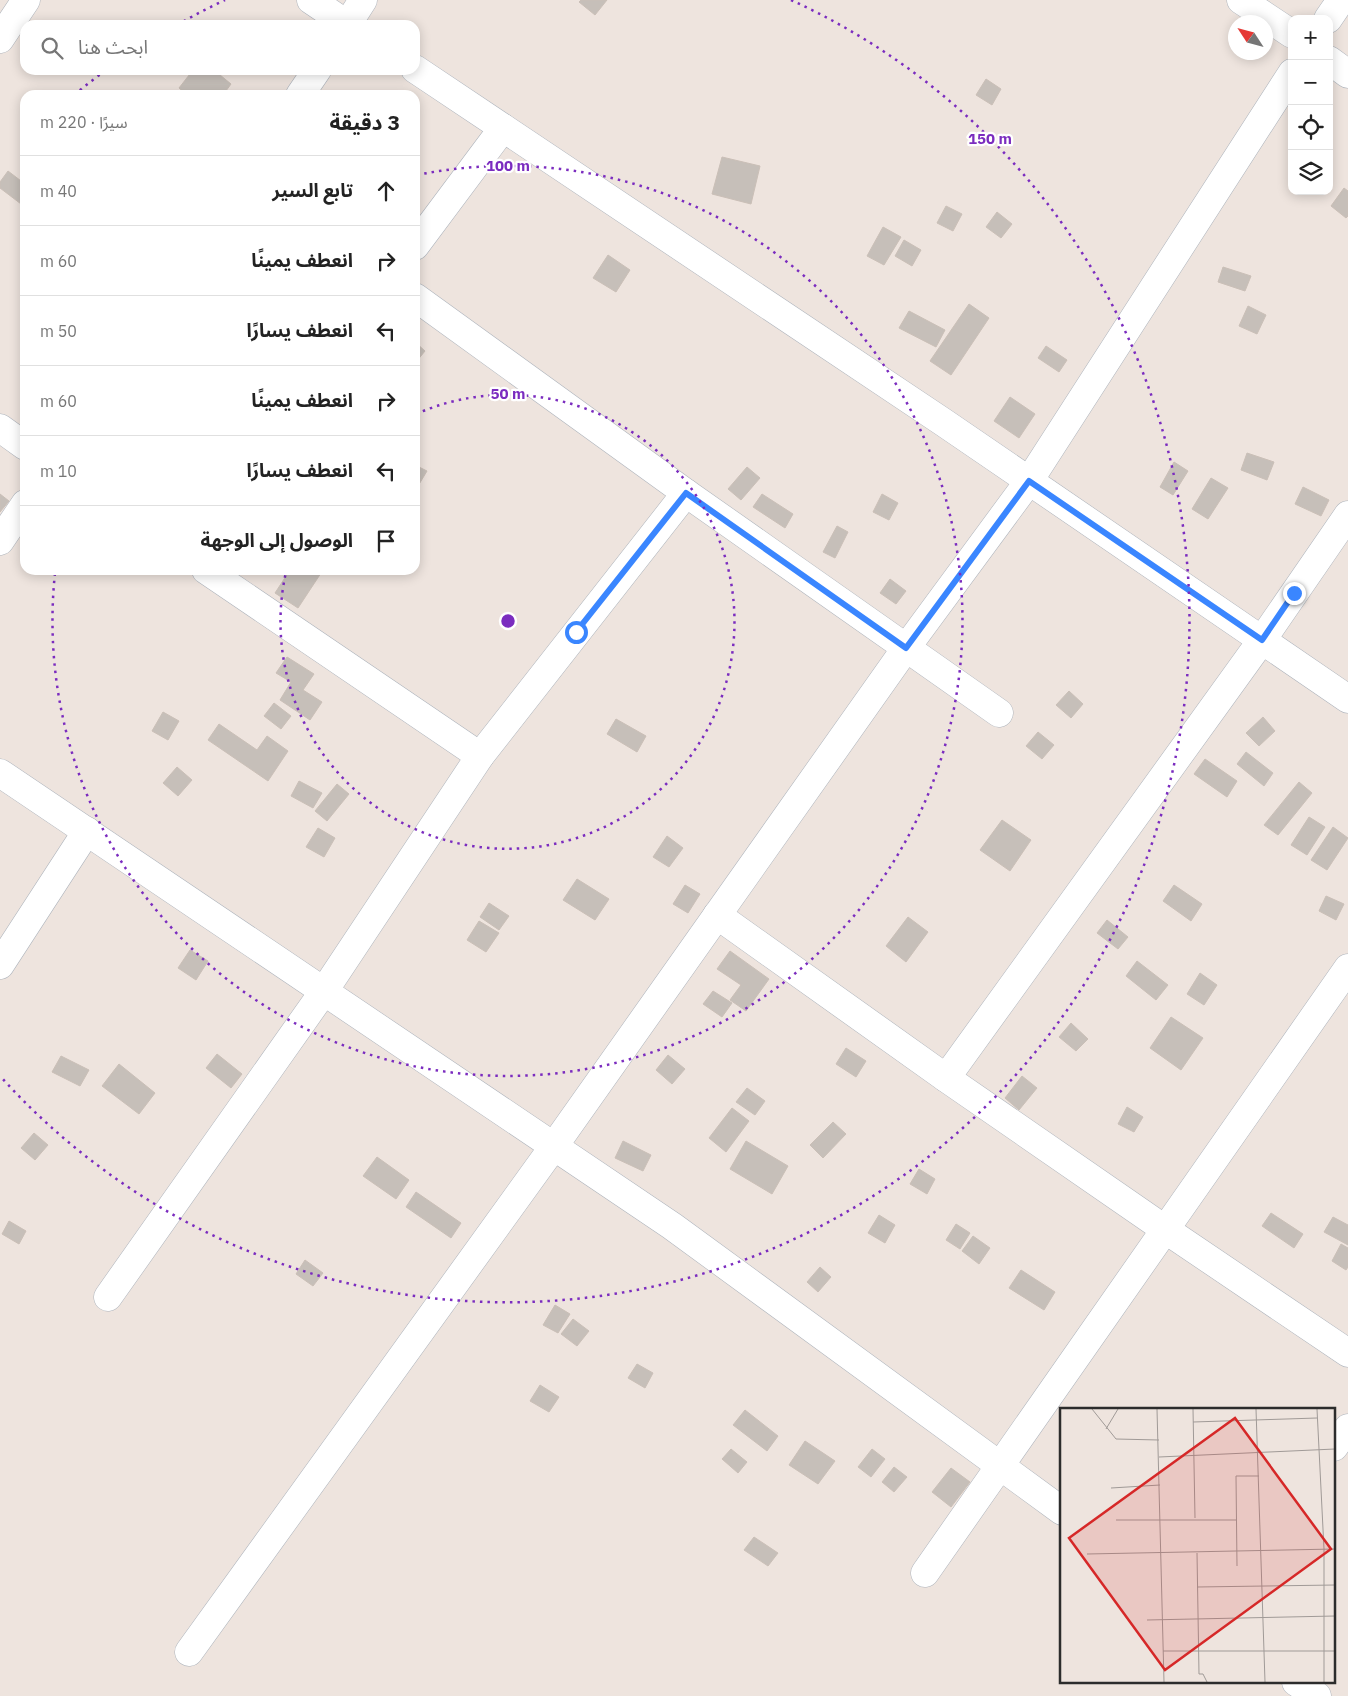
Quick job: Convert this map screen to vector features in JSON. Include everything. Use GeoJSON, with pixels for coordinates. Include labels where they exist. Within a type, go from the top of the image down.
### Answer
{"type":"FeatureCollection","features":[{"type":"Feature","properties":{"kind":"street"},"geometry":{"type":"LineString","coordinates":[[0,39],[26,0]]}},
{"type":"Feature","properties":{"kind":"street"},"geometry":{"type":"LineString","coordinates":[[311,0],[341,20]]}},
{"type":"Feature","properties":{"kind":"street"},"geometry":{"type":"LineString","coordinates":[[351,20],[363,0]]}},
{"type":"Feature","properties":{"kind":"street"},"geometry":{"type":"LineString","coordinates":[[1240,0],[1288,31]]}},
{"type":"Feature","properties":{"kind":"street"},"geometry":{"type":"LineString","coordinates":[[1331,15],[1341,0]]}},
{"type":"Feature","properties":{"kind":"street"},"geometry":{"type":"LineString","coordinates":[[1333,63],[1348,74]]}},
{"type":"Feature","properties":{"kind":"street"},"geometry":{"type":"LineString","coordinates":[[420,72],[1029,481],[1348,699]]}},
{"type":"Feature","properties":{"kind":"street"},"geometry":{"type":"LineString","coordinates":[[303,90],[314,75]]}},
{"type":"Feature","properties":{"kind":"street"},"geometry":{"type":"LineString","coordinates":[[189,1652],[554,1146],[906,648],[1029,481],[1288,79]]}},
{"type":"Feature","properties":{"kind":"street"},"geometry":{"type":"LineString","coordinates":[[420,239],[503,128]]}},
{"type":"Feature","properties":{"kind":"street"},"geometry":{"type":"LineString","coordinates":[[420,301],[686,493],[1000,713]]}},
{"type":"Feature","properties":{"kind":"street"},"geometry":{"type":"LineString","coordinates":[[0,428],[20,442]]}},
{"type":"Feature","properties":{"kind":"street"},"geometry":{"type":"LineString","coordinates":[[108,1296],[324,991],[480,756],[686,493]]}},
{"type":"Feature","properties":{"kind":"street"},"geometry":{"type":"LineString","coordinates":[[0,541],[20,511]]}},
{"type":"Feature","properties":{"kind":"street"},"geometry":{"type":"LineString","coordinates":[[946,1078],[1262,640],[1348,515]]}},
{"type":"Feature","properties":{"kind":"street"},"geometry":{"type":"LineString","coordinates":[[213,575],[480,756]]}},
{"type":"Feature","properties":{"kind":"street"},"geometry":{"type":"LineString","coordinates":[[0,773],[672,1226],[1060,1509]]}},
{"type":"Feature","properties":{"kind":"street"},"geometry":{"type":"LineString","coordinates":[[0,965],[87,831]]}},
{"type":"Feature","properties":{"kind":"street"},"geometry":{"type":"LineString","coordinates":[[717,915],[946,1078],[1348,1353]]}},
{"type":"Feature","properties":{"kind":"street"},"geometry":{"type":"LineString","coordinates":[[925,1574],[1348,968]]}},
{"type":"Feature","properties":{"kind":"street"},"geometry":{"type":"LineString","coordinates":[[1336,1444],[1348,1428]]}},
{"type":"Feature","properties":{"kind":"street"},"geometry":{"type":"LineString","coordinates":[[1299,1684],[1317,1696]]}},
{"type":"Feature","properties":{"kind":"building"},"geometry":{"type":"Polygon","coordinates":[[[581,0],[607,0],[595,15],[579,2],[581,0]]]}},
{"type":"Feature","properties":{"kind":"building"},"geometry":{"type":"Polygon","coordinates":[[[189,75],[220,75],[231,84],[227,90],[181,90],[179,88],[189,75]]]}},
{"type":"Feature","properties":{"kind":"building"},"geometry":{"type":"Polygon","coordinates":[[[986,79],[1001,89],[992,105],[976,95],[986,79]]]}},
{"type":"Feature","properties":{"kind":"building"},"geometry":{"type":"Polygon","coordinates":[[[722,157],[760,166],[751,204],[712,194],[722,157]]]}},
{"type":"Feature","properties":{"kind":"building"},"geometry":{"type":"Polygon","coordinates":[[[8,171],[20,180],[20,203],[0,188],[0,182],[8,171]]]}},
{"type":"Feature","properties":{"kind":"building"},"geometry":{"type":"Polygon","coordinates":[[[1344,188],[1348,191],[1348,216],[1346,218],[1331,206],[1344,188]]]}},
{"type":"Feature","properties":{"kind":"building"},"geometry":{"type":"Polygon","coordinates":[[[946,206],[962,214],[953,231],[937,223],[946,206]]]}},
{"type":"Feature","properties":{"kind":"building"},"geometry":{"type":"Polygon","coordinates":[[[997,212],[1012,224],[1001,238],[986,227],[997,212]]]}},
{"type":"Feature","properties":{"kind":"building"},"geometry":{"type":"Polygon","coordinates":[[[883,227],[901,237],[884,265],[867,256],[883,227]]]}},
{"type":"Feature","properties":{"kind":"building"},"geometry":{"type":"Polygon","coordinates":[[[904,240],[921,250],[912,266],[895,256],[904,240]]]}},
{"type":"Feature","properties":{"kind":"building"},"geometry":{"type":"Polygon","coordinates":[[[608,255],[630,270],[616,292],[593,278],[608,255]]]}},
{"type":"Feature","properties":{"kind":"building"},"geometry":{"type":"Polygon","coordinates":[[[1223,267],[1251,276],[1245,291],[1218,282],[1223,267]]]}},
{"type":"Feature","properties":{"kind":"building"},"geometry":{"type":"Polygon","coordinates":[[[969,304],[989,318],[951,375],[930,361],[969,304]]]}},
{"type":"Feature","properties":{"kind":"building"},"geometry":{"type":"Polygon","coordinates":[[[1248,306],[1266,315],[1257,334],[1239,326],[1248,306]]]}},
{"type":"Feature","properties":{"kind":"building"},"geometry":{"type":"Polygon","coordinates":[[[909,311],[945,330],[936,347],[899,328],[909,311]]]}},
{"type":"Feature","properties":{"kind":"building"},"geometry":{"type":"Polygon","coordinates":[[[420,346],[425,351],[420,357],[420,346]]]}},
{"type":"Feature","properties":{"kind":"building"},"geometry":{"type":"Polygon","coordinates":[[[1046,346],[1067,360],[1059,372],[1038,358],[1046,346]]]}},
{"type":"Feature","properties":{"kind":"building"},"geometry":{"type":"Polygon","coordinates":[[[1010,397],[1035,414],[1019,438],[994,421],[1010,397]]]}},
{"type":"Feature","properties":{"kind":"building"},"geometry":{"type":"Polygon","coordinates":[[[1247,453],[1274,462],[1267,480],[1241,470],[1247,453]]]}},
{"type":"Feature","properties":{"kind":"building"},"geometry":{"type":"Polygon","coordinates":[[[1174,462],[1188,471],[1173,495],[1160,487],[1174,462]]]}},
{"type":"Feature","properties":{"kind":"building"},"geometry":{"type":"Polygon","coordinates":[[[747,467],[760,478],[741,500],[728,489],[747,467]]]}},
{"type":"Feature","properties":{"kind":"building"},"geometry":{"type":"Polygon","coordinates":[[[420,468],[427,471],[420,483],[420,468]]]}},
{"type":"Feature","properties":{"kind":"building"},"geometry":{"type":"Polygon","coordinates":[[[1211,478],[1228,488],[1208,519],[1192,509],[1211,478]]]}},
{"type":"Feature","properties":{"kind":"building"},"geometry":{"type":"Polygon","coordinates":[[[1303,487],[1329,500],[1321,516],[1295,504],[1303,487]]]}},
{"type":"Feature","properties":{"kind":"building"},"geometry":{"type":"Polygon","coordinates":[[[0,494],[9,501],[0,512],[0,494]]]}},
{"type":"Feature","properties":{"kind":"building"},"geometry":{"type":"Polygon","coordinates":[[[762,494],[793,514],[785,528],[753,507],[762,494]]]}},
{"type":"Feature","properties":{"kind":"building"},"geometry":{"type":"Polygon","coordinates":[[[882,494],[898,503],[889,520],[873,512],[882,494]]]}},
{"type":"Feature","properties":{"kind":"building"},"geometry":{"type":"Polygon","coordinates":[[[837,526],[848,532],[835,558],[823,552],[837,526]]]}},
{"type":"Feature","properties":{"kind":"building"},"geometry":{"type":"Polygon","coordinates":[[[287,575],[320,575],[298,608],[275,593],[287,575]]]}},
{"type":"Feature","properties":{"kind":"building"},"geometry":{"type":"Polygon","coordinates":[[[890,579],[906,591],[896,604],[880,593],[890,579]]]}},
{"type":"Feature","properties":{"kind":"building"},"geometry":{"type":"Polygon","coordinates":[[[287,657],[314,674],[303,690],[322,702],[310,720],[280,700],[291,682],[276,673],[287,657]]]}},
{"type":"Feature","properties":{"kind":"building"},"geometry":{"type":"Polygon","coordinates":[[[1069,691],[1083,704],[1071,718],[1056,705],[1069,691]]]}},
{"type":"Feature","properties":{"kind":"building"},"geometry":{"type":"Polygon","coordinates":[[[274,703],[291,716],[281,729],[264,716],[274,703]]]}},
{"type":"Feature","properties":{"kind":"building"},"geometry":{"type":"Polygon","coordinates":[[[163,712],[179,721],[168,740],[152,731],[163,712]]]}},
{"type":"Feature","properties":{"kind":"building"},"geometry":{"type":"Polygon","coordinates":[[[1263,717],[1275,731],[1259,746],[1246,733],[1263,717]]]}},
{"type":"Feature","properties":{"kind":"building"},"geometry":{"type":"Polygon","coordinates":[[[616,719],[646,736],[637,752],[607,734],[616,719]]]}},
{"type":"Feature","properties":{"kind":"building"},"geometry":{"type":"Polygon","coordinates":[[[219,724],[257,750],[267,736],[288,751],[268,781],[208,740],[219,724]]]}},
{"type":"Feature","properties":{"kind":"building"},"geometry":{"type":"Polygon","coordinates":[[[1038,732],[1054,745],[1042,759],[1026,746],[1038,732]]]}},
{"type":"Feature","properties":{"kind":"building"},"geometry":{"type":"Polygon","coordinates":[[[1246,752],[1273,773],[1264,786],[1237,764],[1246,752]]]}},
{"type":"Feature","properties":{"kind":"building"},"geometry":{"type":"Polygon","coordinates":[[[1205,759],[1237,781],[1227,797],[1194,774],[1205,759]]]}},
{"type":"Feature","properties":{"kind":"building"},"geometry":{"type":"Polygon","coordinates":[[[177,767],[192,780],[178,796],[163,783],[177,767]]]}},
{"type":"Feature","properties":{"kind":"building"},"geometry":{"type":"Polygon","coordinates":[[[299,781],[322,793],[313,808],[291,796],[299,781]]]}},
{"type":"Feature","properties":{"kind":"building"},"geometry":{"type":"Polygon","coordinates":[[[1299,782],[1312,793],[1278,835],[1264,825],[1299,782]]]}},
{"type":"Feature","properties":{"kind":"building"},"geometry":{"type":"Polygon","coordinates":[[[337,784],[349,794],[327,821],[315,811],[337,784]]]}},
{"type":"Feature","properties":{"kind":"building"},"geometry":{"type":"Polygon","coordinates":[[[1309,817],[1325,827],[1307,855],[1291,845],[1309,817]]]}},
{"type":"Feature","properties":{"kind":"building"},"geometry":{"type":"Polygon","coordinates":[[[1002,820],[1031,840],[1010,871],[980,850],[1002,820]]]}},
{"type":"Feature","properties":{"kind":"building"},"geometry":{"type":"Polygon","coordinates":[[[1333,827],[1348,838],[1327,870],[1311,860],[1333,827]]]}},
{"type":"Feature","properties":{"kind":"building"},"geometry":{"type":"Polygon","coordinates":[[[318,828],[335,838],[324,857],[306,847],[318,828]]]}},
{"type":"Feature","properties":{"kind":"building"},"geometry":{"type":"Polygon","coordinates":[[[667,836],[683,848],[669,867],[653,857],[667,836]]]}},
{"type":"Feature","properties":{"kind":"building"},"geometry":{"type":"Polygon","coordinates":[[[577,879],[609,899],[595,920],[563,900],[577,879]]]}},
{"type":"Feature","properties":{"kind":"building"},"geometry":{"type":"Polygon","coordinates":[[[685,885],[700,894],[688,913],[673,904],[685,885]]]}},
{"type":"Feature","properties":{"kind":"building"},"geometry":{"type":"Polygon","coordinates":[[[1174,885],[1202,904],[1191,921],[1163,901],[1174,885]]]}},
{"type":"Feature","properties":{"kind":"building"},"geometry":{"type":"Polygon","coordinates":[[[1326,896],[1344,904],[1336,920],[1319,911],[1326,896]]]}},
{"type":"Feature","properties":{"kind":"building"},"geometry":{"type":"Polygon","coordinates":[[[489,903],[509,916],[499,930],[480,917],[489,903]]]}},
{"type":"Feature","properties":{"kind":"building"},"geometry":{"type":"Polygon","coordinates":[[[908,917],[928,932],[906,962],[886,946],[908,917]]]}},
{"type":"Feature","properties":{"kind":"building"},"geometry":{"type":"Polygon","coordinates":[[[1107,920],[1128,937],[1118,949],[1097,933],[1107,920]]]}},
{"type":"Feature","properties":{"kind":"building"},"geometry":{"type":"Polygon","coordinates":[[[479,921],[499,933],[486,952],[467,940],[479,921]]]}},
{"type":"Feature","properties":{"kind":"building"},"geometry":{"type":"Polygon","coordinates":[[[190,950],[208,961],[196,980],[178,968],[190,950]]]}},
{"type":"Feature","properties":{"kind":"building"},"geometry":{"type":"Polygon","coordinates":[[[730,951],[769,979],[746,1011],[730,1000],[741,985],[717,969],[730,951]]]}},
{"type":"Feature","properties":{"kind":"building"},"geometry":{"type":"Polygon","coordinates":[[[1137,961],[1168,985],[1156,1000],[1126,976],[1137,961]]]}},
{"type":"Feature","properties":{"kind":"building"},"geometry":{"type":"Polygon","coordinates":[[[1200,973],[1217,985],[1204,1005],[1187,994],[1200,973]]]}},
{"type":"Feature","properties":{"kind":"building"},"geometry":{"type":"Polygon","coordinates":[[[713,991],[732,1003],[722,1017],[703,1004],[713,991]]]}},
{"type":"Feature","properties":{"kind":"building"},"geometry":{"type":"Polygon","coordinates":[[[1171,1017],[1203,1038],[1181,1070],[1150,1048],[1171,1017]]]}},
{"type":"Feature","properties":{"kind":"building"},"geometry":{"type":"Polygon","coordinates":[[[1071,1023],[1088,1039],[1076,1051],[1059,1037],[1071,1023]]]}},
{"type":"Feature","properties":{"kind":"building"},"geometry":{"type":"Polygon","coordinates":[[[846,1048],[866,1061],[856,1077],[836,1064],[846,1048]]]}},
{"type":"Feature","properties":{"kind":"building"},"geometry":{"type":"Polygon","coordinates":[[[217,1054],[242,1074],[231,1088],[206,1068],[217,1054]]]}},
{"type":"Feature","properties":{"kind":"building"},"geometry":{"type":"Polygon","coordinates":[[[668,1055],[685,1069],[672,1084],[656,1070],[668,1055]]]}},
{"type":"Feature","properties":{"kind":"building"},"geometry":{"type":"Polygon","coordinates":[[[61,1056],[89,1070],[80,1086],[52,1072],[61,1056]]]}},
{"type":"Feature","properties":{"kind":"building"},"geometry":{"type":"Polygon","coordinates":[[[119,1064],[155,1093],[139,1114],[102,1086],[119,1064]]]}},
{"type":"Feature","properties":{"kind":"building"},"geometry":{"type":"Polygon","coordinates":[[[1022,1076],[1037,1088],[1019,1110],[1005,1098],[1022,1076]]]}},
{"type":"Feature","properties":{"kind":"building"},"geometry":{"type":"Polygon","coordinates":[[[747,1088],[765,1101],[755,1115],[736,1102],[747,1088]]]}},
{"type":"Feature","properties":{"kind":"building"},"geometry":{"type":"Polygon","coordinates":[[[1127,1107],[1143,1117],[1134,1132],[1118,1124],[1127,1107]]]}},
{"type":"Feature","properties":{"kind":"building"},"geometry":{"type":"Polygon","coordinates":[[[732,1108],[749,1121],[726,1152],[709,1138],[732,1108]]]}},
{"type":"Feature","properties":{"kind":"building"},"geometry":{"type":"Polygon","coordinates":[[[833,1122],[846,1134],[823,1158],[810,1145],[833,1122]]]}},
{"type":"Feature","properties":{"kind":"building"},"geometry":{"type":"Polygon","coordinates":[[[34,1133],[48,1145],[35,1160],[21,1148],[34,1133]]]}},
{"type":"Feature","properties":{"kind":"building"},"geometry":{"type":"Polygon","coordinates":[[[623,1141],[651,1155],[643,1171],[615,1158],[623,1141]]]}},
{"type":"Feature","properties":{"kind":"building"},"geometry":{"type":"Polygon","coordinates":[[[746,1141],[788,1166],[772,1194],[730,1169],[746,1141]]]}},
{"type":"Feature","properties":{"kind":"building"},"geometry":{"type":"Polygon","coordinates":[[[377,1157],[409,1180],[396,1199],[363,1176],[377,1157]]]}},
{"type":"Feature","properties":{"kind":"building"},"geometry":{"type":"Polygon","coordinates":[[[919,1169],[935,1179],[927,1194],[910,1184],[919,1169]]]}},
{"type":"Feature","properties":{"kind":"building"},"geometry":{"type":"Polygon","coordinates":[[[416,1192],[461,1223],[451,1238],[406,1207],[416,1192]]]}},
{"type":"Feature","properties":{"kind":"building"},"geometry":{"type":"Polygon","coordinates":[[[1271,1213],[1303,1234],[1294,1248],[1262,1226],[1271,1213]]]}},
{"type":"Feature","properties":{"kind":"building"},"geometry":{"type":"Polygon","coordinates":[[[879,1215],[895,1225],[885,1243],[868,1233],[879,1215]]]}},
{"type":"Feature","properties":{"kind":"building"},"geometry":{"type":"Polygon","coordinates":[[[1333,1217],[1348,1225],[1348,1245],[1324,1232],[1333,1217]]]}},
{"type":"Feature","properties":{"kind":"building"},"geometry":{"type":"Polygon","coordinates":[[[9,1221],[26,1231],[19,1244],[2,1234],[9,1221]]]}},
{"type":"Feature","properties":{"kind":"building"},"geometry":{"type":"Polygon","coordinates":[[[956,1224],[970,1233],[960,1249],[946,1240],[956,1224]]]}},
{"type":"Feature","properties":{"kind":"building"},"geometry":{"type":"Polygon","coordinates":[[[973,1236],[990,1248],[979,1264],[962,1251],[973,1236]]]}},
{"type":"Feature","properties":{"kind":"building"},"geometry":{"type":"Polygon","coordinates":[[[1341,1244],[1348,1248],[1348,1267],[1346,1270],[1332,1261],[1341,1244]]]}},
{"type":"Feature","properties":{"kind":"building"},"geometry":{"type":"Polygon","coordinates":[[[305,1260],[323,1273],[313,1286],[296,1274],[305,1260]]]}},
{"type":"Feature","properties":{"kind":"building"},"geometry":{"type":"Polygon","coordinates":[[[820,1267],[831,1277],[818,1292],[807,1282],[820,1267]]]}},
{"type":"Feature","properties":{"kind":"building"},"geometry":{"type":"Polygon","coordinates":[[[1021,1270],[1055,1292],[1044,1310],[1009,1288],[1021,1270]]]}},
{"type":"Feature","properties":{"kind":"building"},"geometry":{"type":"Polygon","coordinates":[[[555,1305],[570,1314],[558,1333],[543,1325],[555,1305]]]}},
{"type":"Feature","properties":{"kind":"building"},"geometry":{"type":"Polygon","coordinates":[[[573,1319],[589,1331],[577,1346],[561,1334],[573,1319]]]}},
{"type":"Feature","properties":{"kind":"building"},"geometry":{"type":"Polygon","coordinates":[[[637,1364],[653,1373],[645,1388],[628,1378],[637,1364]]]}},
{"type":"Feature","properties":{"kind":"building"},"geometry":{"type":"Polygon","coordinates":[[[540,1385],[559,1397],[549,1412],[530,1401],[540,1385]]]}},
{"type":"Feature","properties":{"kind":"building"},"geometry":{"type":"Polygon","coordinates":[[[745,1410],[778,1436],[767,1451],[733,1425],[745,1410]]]}},
{"type":"Feature","properties":{"kind":"building"},"geometry":{"type":"Polygon","coordinates":[[[805,1441],[835,1461],[818,1484],[789,1465],[805,1441]]]}},
{"type":"Feature","properties":{"kind":"building"},"geometry":{"type":"Polygon","coordinates":[[[731,1449],[747,1462],[738,1473],[722,1459],[731,1449]]]}},
{"type":"Feature","properties":{"kind":"building"},"geometry":{"type":"Polygon","coordinates":[[[872,1449],[885,1459],[871,1477],[858,1467],[872,1449]]]}},
{"type":"Feature","properties":{"kind":"building"},"geometry":{"type":"Polygon","coordinates":[[[894,1467],[907,1477],[894,1492],[882,1482],[894,1467]]]}},
{"type":"Feature","properties":{"kind":"building"},"geometry":{"type":"Polygon","coordinates":[[[951,1468],[970,1482],[951,1507],[932,1492],[951,1468]]]}},
{"type":"Feature","properties":{"kind":"building"},"geometry":{"type":"Polygon","coordinates":[[[754,1537],[778,1553],[768,1566],[744,1550],[754,1537]]]}},
{"type":"Feature","properties":{"kind":"route"},"geometry":{"type":"LineString","coordinates":[[576,632],[686,493],[906,648],[1029,481],[1262,640],[1294,593]]}}]}
